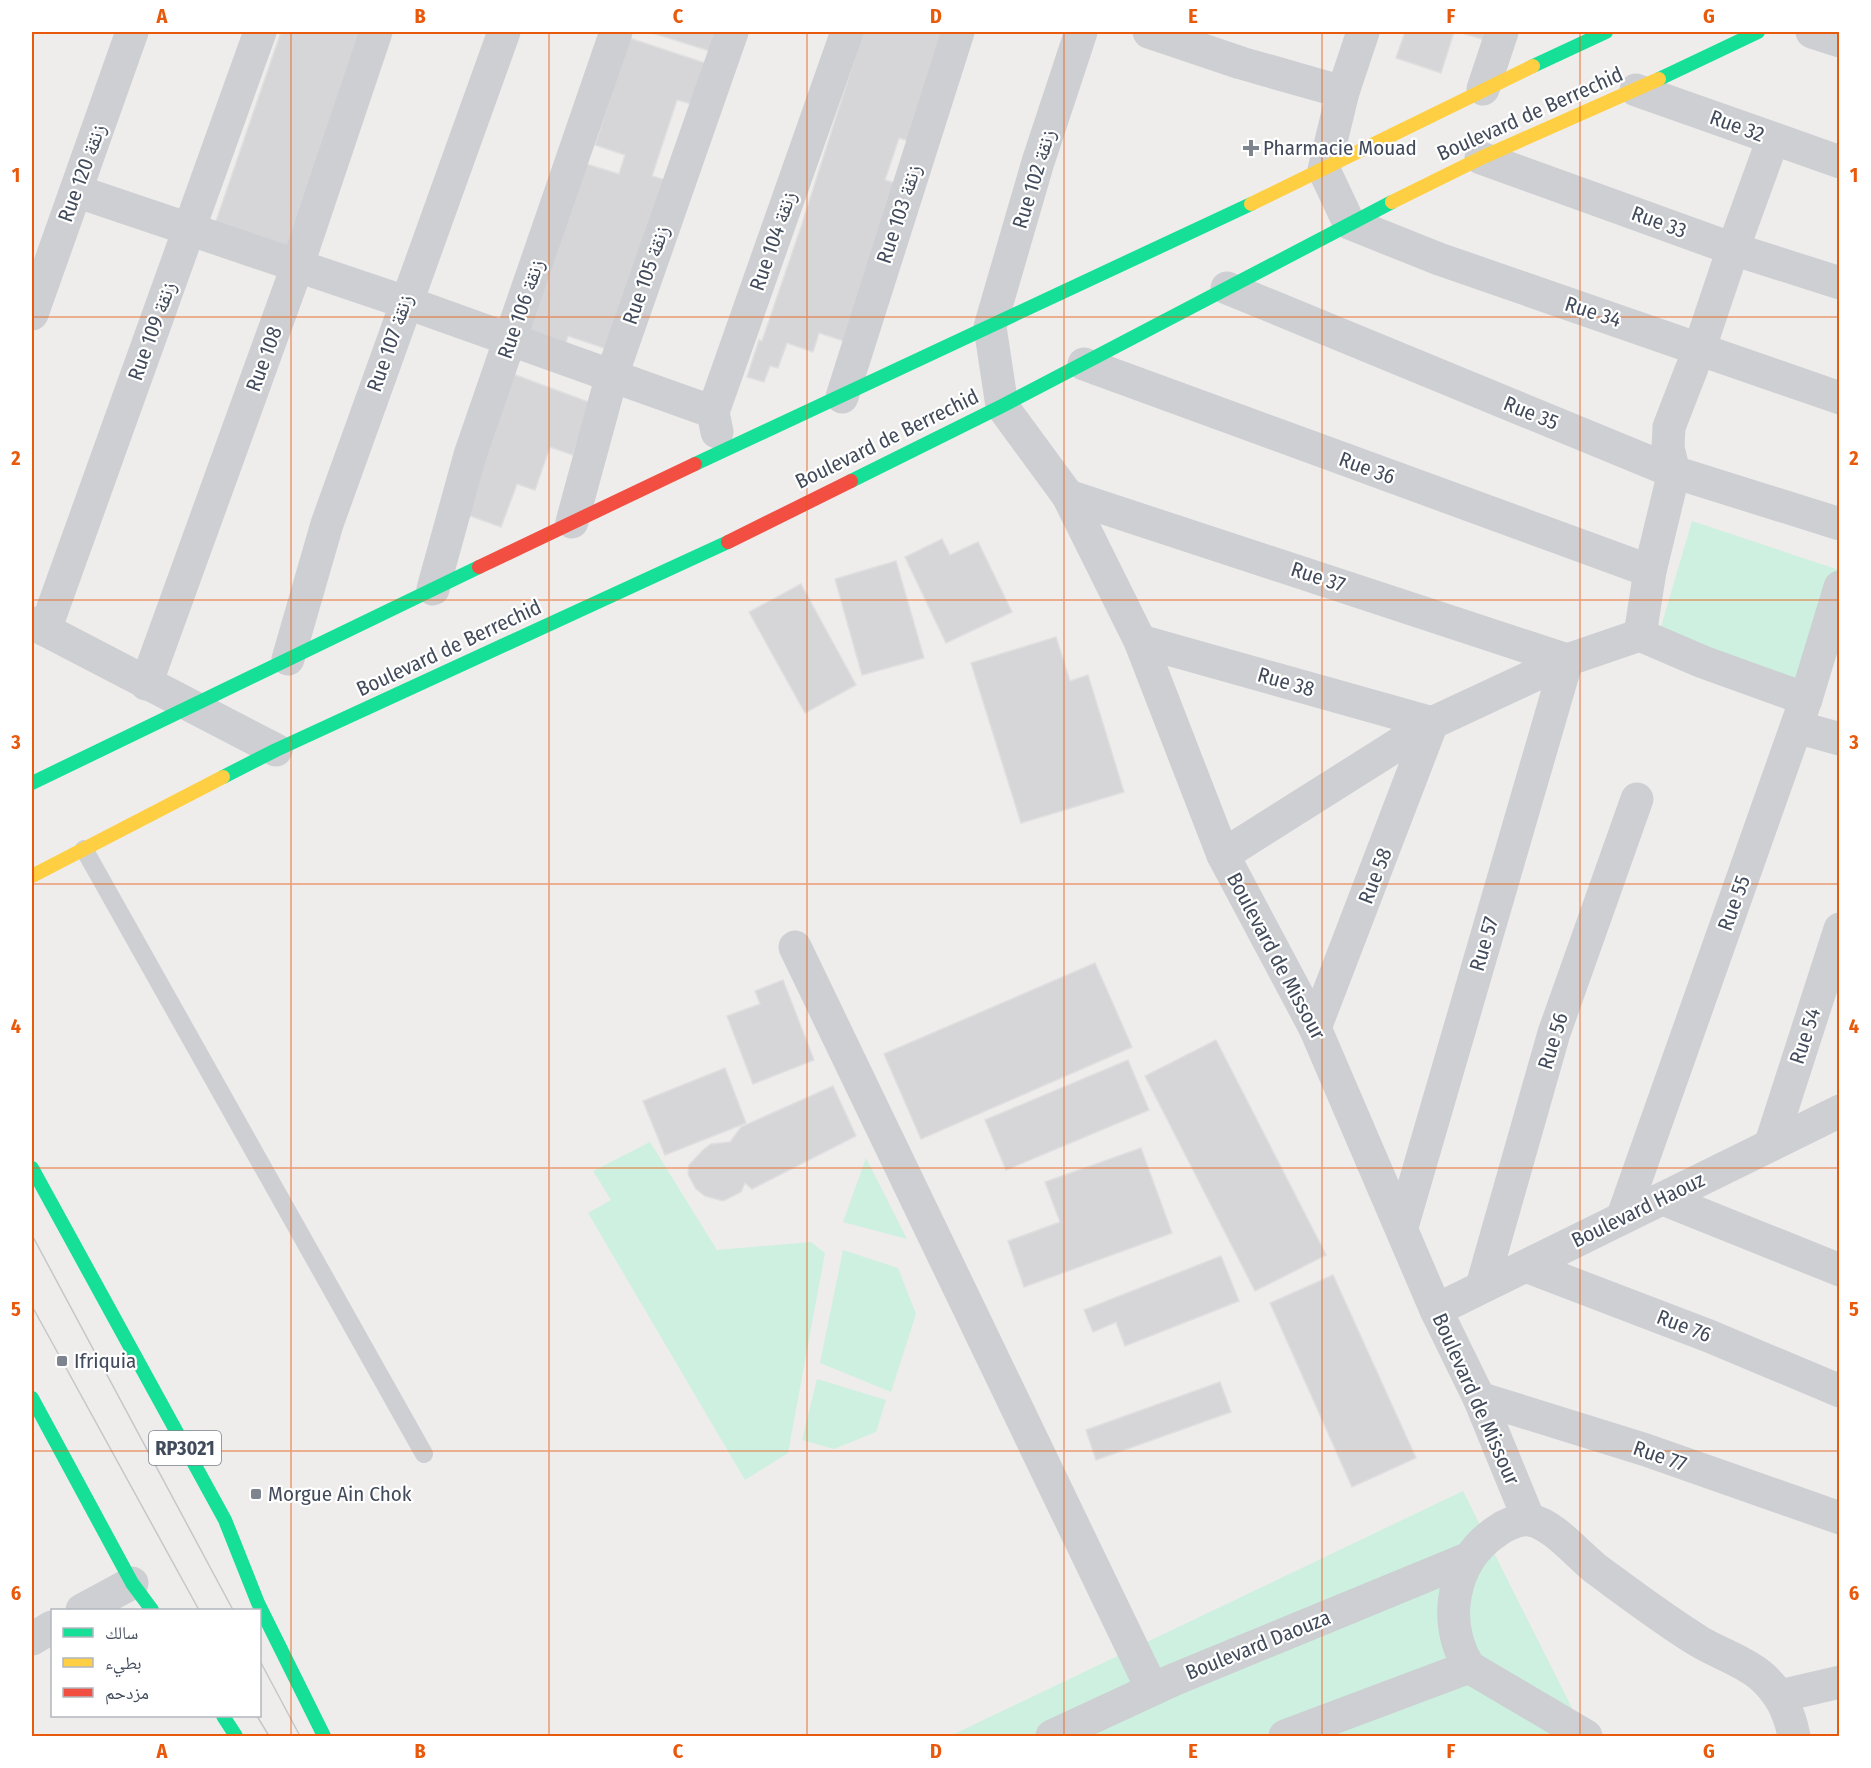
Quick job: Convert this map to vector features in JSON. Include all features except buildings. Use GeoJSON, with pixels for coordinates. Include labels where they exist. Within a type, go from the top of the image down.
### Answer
{"type":"FeatureCollection","features":[{"type":"Feature","properties":{"kind":"street","name":"Rue 120 زنقة"},"geometry":{"type":"LineString","coordinates":[[32,314],[132,32]]}},
{"type":"Feature","properties":{"kind":"street","name":"Rue 109 زنقة"},"geometry":{"type":"LineString","coordinates":[[38,627],[190,228],[260,32]]}},
{"type":"Feature","properties":{"kind":"street","name":"Rue 108"},"geometry":{"type":"LineString","coordinates":[[146,684],[297,267],[376,32]]}},
{"type":"Feature","properties":{"kind":"street","name":"Rue 107 زنقة"},"geometry":{"type":"LineString","coordinates":[[288,659],[327,524],[504,32]]}},
{"type":"Feature","properties":{"kind":"street","name":"Rue 106 زنقة"},"geometry":{"type":"LineString","coordinates":[[433,589],[470,454],[511,341],[616,32]]}},
{"type":"Feature","properties":{"kind":"street","name":"Rue 105 زنقة"},"geometry":{"type":"LineString","coordinates":[[572,522],[612,375],[732,32]]}},
{"type":"Feature","properties":{"kind":"street","name":"Rue 104 زنقة"},"geometry":{"type":"LineString","coordinates":[[713,412],[847,32]]}},
{"type":"Feature","properties":{"kind":"street","name":"Rue 103 زنقة"},"geometry":{"type":"LineString","coordinates":[[842,397],[958,32]]}},
{"type":"Feature","properties":{"kind":"street","name":"Rue 102 زنقة"},"geometry":{"type":"LineString","coordinates":[[990,327],[1038,162],[1081,32]]}},
{"type":"Feature","properties":{"kind":"street"},"geometry":{"type":"LineString","coordinates":[[1149,32],[1241,63],[1343,92]]}},
{"type":"Feature","properties":{"kind":"street"},"geometry":{"type":"LineString","coordinates":[[1349,223],[1324,170],[1343,92],[1363,32]]}},
{"type":"Feature","properties":{"kind":"street"},"geometry":{"type":"LineString","coordinates":[[1483,89],[1502,32]]}},
{"type":"Feature","properties":{"kind":"street","name":"Boulevard de Berrechid"},"geometry":{"type":"LineString","coordinates":[[32,783],[572,522],[1324,170],[1483,89],[1606,32]]}},
{"type":"Feature","properties":{"kind":"street","name":"Boulevard de Berrechid"},"geometry":{"type":"LineString","coordinates":[[32,876],[276,750],[689,561],[1002,406],[1349,223],[1480,158],[1635,90],[1758,32]]}},
{"type":"Feature","properties":{"kind":"street"},"geometry":{"type":"LineString","coordinates":[[1812,32],[1839,41]]}},
{"type":"Feature","properties":{"kind":"street","name":"Rue 32"},"geometry":{"type":"LineString","coordinates":[[1635,90],[1839,162]]}},
{"type":"Feature","properties":{"kind":"street"},"geometry":{"type":"LineString","coordinates":[[1640,635],[1650,571],[1674,472],[1668,448],[1669,427],[1700,347],[1732,249],[1773,139]]}},
{"type":"Feature","properties":{"kind":"street","name":"Rue 33"},"geometry":{"type":"LineString","coordinates":[[1480,158],[1732,249],[1839,283]]}},
{"type":"Feature","properties":{"kind":"street"},"geometry":{"type":"LineString","coordinates":[[76,191],[405,302],[713,412],[721,452]]}},
{"type":"Feature","properties":{"kind":"street","name":"Rue 34"},"geometry":{"type":"LineString","coordinates":[[1349,223],[1472,271],[1700,347],[1839,398]]}},
{"type":"Feature","properties":{"kind":"street","name":"Rue 35"},"geometry":{"type":"LineString","coordinates":[[1227,288],[1674,472],[1839,524]]}},
{"type":"Feature","properties":{"kind":"street"},"geometry":{"type":"LineString","coordinates":[[990,327],[1002,406]]}},
{"type":"Feature","properties":{"kind":"street","name":"Rue 36"},"geometry":{"type":"LineString","coordinates":[[1084,364],[1650,571]]}},
{"type":"Feature","properties":{"kind":"street","name":"Boulevard de Missour"},"geometry":{"type":"LineString","coordinates":[[1002,406],[1068,496],[1140,641],[1223,855],[1316,1028],[1436,1310],[1479,1398],[1529,1520]]}},
{"type":"Feature","properties":{"kind":"street","name":"Rue 37"},"geometry":{"type":"LineString","coordinates":[[1068,496],[1567,660]]}},
{"type":"Feature","properties":{"kind":"street","name":"Rue 55"},"geometry":{"type":"LineString","coordinates":[[1623,1216],[1802,713],[1839,587]]}},
{"type":"Feature","properties":{"kind":"street"},"geometry":{"type":"LineString","coordinates":[[38,627],[276,750]]}},
{"type":"Feature","properties":{"kind":"street"},"geometry":{"type":"LineString","coordinates":[[1223,855],[1432,723],[1567,660],[1640,635],[1703,662],[1802,713],[1839,739]]}},
{"type":"Feature","properties":{"kind":"street","name":"Rue 38"},"geometry":{"type":"LineString","coordinates":[[1140,641],[1432,723]]}},
{"type":"Feature","properties":{"kind":"street","name":"Rue 57"},"geometry":{"type":"LineString","coordinates":[[1402,1227],[1567,660]]}},
{"type":"Feature","properties":{"kind":"street","name":"Rue 58"},"geometry":{"type":"LineString","coordinates":[[1316,1028],[1372,887],[1432,723]]}},
{"type":"Feature","properties":{"kind":"street","name":"Rue 56"},"geometry":{"type":"LineString","coordinates":[[1482,1286],[1554,1033],[1637,799]]}},
{"type":"Feature","properties":{"kind":"street","name":"Rue 54"},"geometry":{"type":"LineString","coordinates":[[1771,1143],[1839,929]]}},
{"type":"Feature","properties":{"kind":"street"},"geometry":{"type":"LineString","coordinates":[[795,947],[1152,1689]]}},
{"type":"Feature","properties":{"kind":"street","name":"Boulevard Haouz"},"geometry":{"type":"LineString","coordinates":[[1436,1310],[1623,1216],[1663,1199],[1771,1143],[1833,1119]]}},
{"type":"Feature","properties":{"kind":"street","name":"RP3021"},"geometry":{"type":"LineString","coordinates":[[32,1168],[225,1520],[261,1609]]}},
{"type":"Feature","properties":{"kind":"street"},"geometry":{"type":"LineString","coordinates":[[1663,1199],[1839,1270]]}},
{"type":"Feature","properties":{"kind":"street","name":"Rue 76"},"geometry":{"type":"LineString","coordinates":[[1526,1266],[1709,1336],[1839,1391]]}},
{"type":"Feature","properties":{"kind":"street"},"geometry":{"type":"LineString","coordinates":[[32,1398],[132,1583],[151,1609]]}},
{"type":"Feature","properties":{"kind":"street","name":"Rue 77"},"geometry":{"type":"LineString","coordinates":[[1479,1398],[1646,1450],[1839,1518]]}},
{"type":"Feature","properties":{"kind":"street"},"geometry":{"type":"LineString","coordinates":[[1586,1737],[1497,1686],[1469,1667],[1458,1649],[1454,1629],[1455,1595],[1467,1559],[1484,1539],[1506,1525],[1529,1520],[1543,1525],[1578,1555],[1683,1631],[1759,1675],[1780,1696],[1794,1737]]}},
{"type":"Feature","properties":{"kind":"street","name":"Boulevard Daouza"},"geometry":{"type":"LineString","coordinates":[[1052,1737],[1152,1689],[1467,1559]]}},
{"type":"Feature","properties":{"kind":"street"},"geometry":{"type":"LineString","coordinates":[[86,1609],[132,1583]]}},
{"type":"Feature","properties":{"kind":"street","name":"RP3021"},"geometry":{"type":"LineString","coordinates":[[261,1609],[324,1737]]}},
{"type":"Feature","properties":{"kind":"street"},"geometry":{"type":"LineString","coordinates":[[32,1639],[51,1628]]}},
{"type":"Feature","properties":{"kind":"street"},"geometry":{"type":"LineString","coordinates":[[1285,1737],[1469,1667]]}},
{"type":"Feature","properties":{"kind":"street"},"geometry":{"type":"LineString","coordinates":[[1780,1696],[1839,1683]]}},
{"type":"Feature","properties":{"kind":"street"},"geometry":{"type":"LineString","coordinates":[[224,1717],[236,1737]]}},
{"type":"Feature","properties":{"kind":"lane"},"geometry":{"type":"LineString","coordinates":[[84,849],[424,1454]]}},
{"type":"Feature","properties":{"kind":"green space"},"geometry":{"type":"Polygon","coordinates":[[[1692,521],[1839,570],[1798,688],[1658,637],[1692,521]]]}},
{"type":"Feature","properties":{"kind":"green space"},"geometry":{"type":"Polygon","coordinates":[[[650,1142],[717,1250],[811,1242],[825,1253],[788,1453],[745,1480],[588,1213],[611,1200],[593,1171],[650,1142]]]}},
{"type":"Feature","properties":{"kind":"green space"},"geometry":{"type":"Polygon","coordinates":[[[866,1158],[907,1239],[843,1222],[866,1158]]]}},
{"type":"Feature","properties":{"kind":"green space"},"geometry":{"type":"Polygon","coordinates":[[[843,1250],[898,1268],[916,1314],[891,1392],[820,1363],[843,1250]]]}},
{"type":"Feature","properties":{"kind":"green space"},"geometry":{"type":"Polygon","coordinates":[[[817,1379],[886,1400],[876,1432],[834,1449],[802,1440],[817,1379]]]}},
{"type":"Feature","properties":{"kind":"green space"},"geometry":{"type":"Polygon","coordinates":[[[1463,1491],[1586,1736],[950,1736],[1463,1491]]]}},
{"type":"Feature","properties":{"kind":"tram line"},"geometry":{"type":"LineString","coordinates":[[32,1235],[232,1609]]}},
{"type":"Feature","properties":{"kind":"tram line"},"geometry":{"type":"LineString","coordinates":[[32,1306],[198,1609]]}},
{"type":"Feature","properties":{"kind":"tram line"},"geometry":{"type":"LineString","coordinates":[[261,1663],[300,1736]]}},
{"type":"Feature","properties":{"kind":"tram line"},"geometry":{"type":"LineString","coordinates":[[258,1717],[269,1736]]}},
{"type":"Feature","properties":{"kind":"traffic: fast"},"geometry":{"type":"LineString","coordinates":[[1533,66],[1606,32]]}},
{"type":"Feature","properties":{"kind":"traffic: fast"},"geometry":{"type":"LineString","coordinates":[[1659,79],[1758,32]]}},
{"type":"Feature","properties":{"kind":"traffic: fast"},"geometry":{"type":"LineString","coordinates":[[851,481],[1002,406],[1392,202]]}},
{"type":"Feature","properties":{"kind":"traffic: fast"},"geometry":{"type":"LineString","coordinates":[[695,464],[1251,204]]}},
{"type":"Feature","properties":{"kind":"traffic: fast"},"geometry":{"type":"LineString","coordinates":[[223,777],[276,750],[728,542]]}},
{"type":"Feature","properties":{"kind":"traffic: fast"},"geometry":{"type":"LineString","coordinates":[[32,783],[479,567]]}},
{"type":"Feature","properties":{"kind":"traffic: fast"},"geometry":{"type":"LineString","coordinates":[[32,1168],[225,1520],[261,1609]]}},
{"type":"Feature","properties":{"kind":"traffic: fast"},"geometry":{"type":"LineString","coordinates":[[32,1398],[132,1583],[151,1609]]}},
{"type":"Feature","properties":{"kind":"traffic: fast"},"geometry":{"type":"LineString","coordinates":[[261,1609],[324,1736]]}},
{"type":"Feature","properties":{"kind":"traffic: fast"},"geometry":{"type":"LineString","coordinates":[[224,1717],[236,1736]]}},
{"type":"Feature","properties":{"kind":"traffic: slow"},"geometry":{"type":"LineString","coordinates":[[1251,204],[1533,66]]}},
{"type":"Feature","properties":{"kind":"traffic: slow"},"geometry":{"type":"LineString","coordinates":[[1392,202],[1481,158],[1659,79]]}},
{"type":"Feature","properties":{"kind":"traffic: slow"},"geometry":{"type":"LineString","coordinates":[[32,876],[223,777]]}},
{"type":"Feature","properties":{"kind":"traffic: jam"},"geometry":{"type":"LineString","coordinates":[[479,567],[695,464]]}},
{"type":"Feature","properties":{"kind":"traffic: jam"},"geometry":{"type":"LineString","coordinates":[[728,542],[851,481]]}},
{"type":"Feature","properties":{"kind":"place","name":"Pharmacie Mouad"},"geometry":{"type":"Point","coordinates":[1251,148]}},
{"type":"Feature","properties":{"kind":"place","name":"Ifriquia"},"geometry":{"type":"Point","coordinates":[62,1361]}},
{"type":"Feature","properties":{"kind":"place","name":"Morgue Ain Chok"},"geometry":{"type":"Point","coordinates":[256,1494]}}]}
